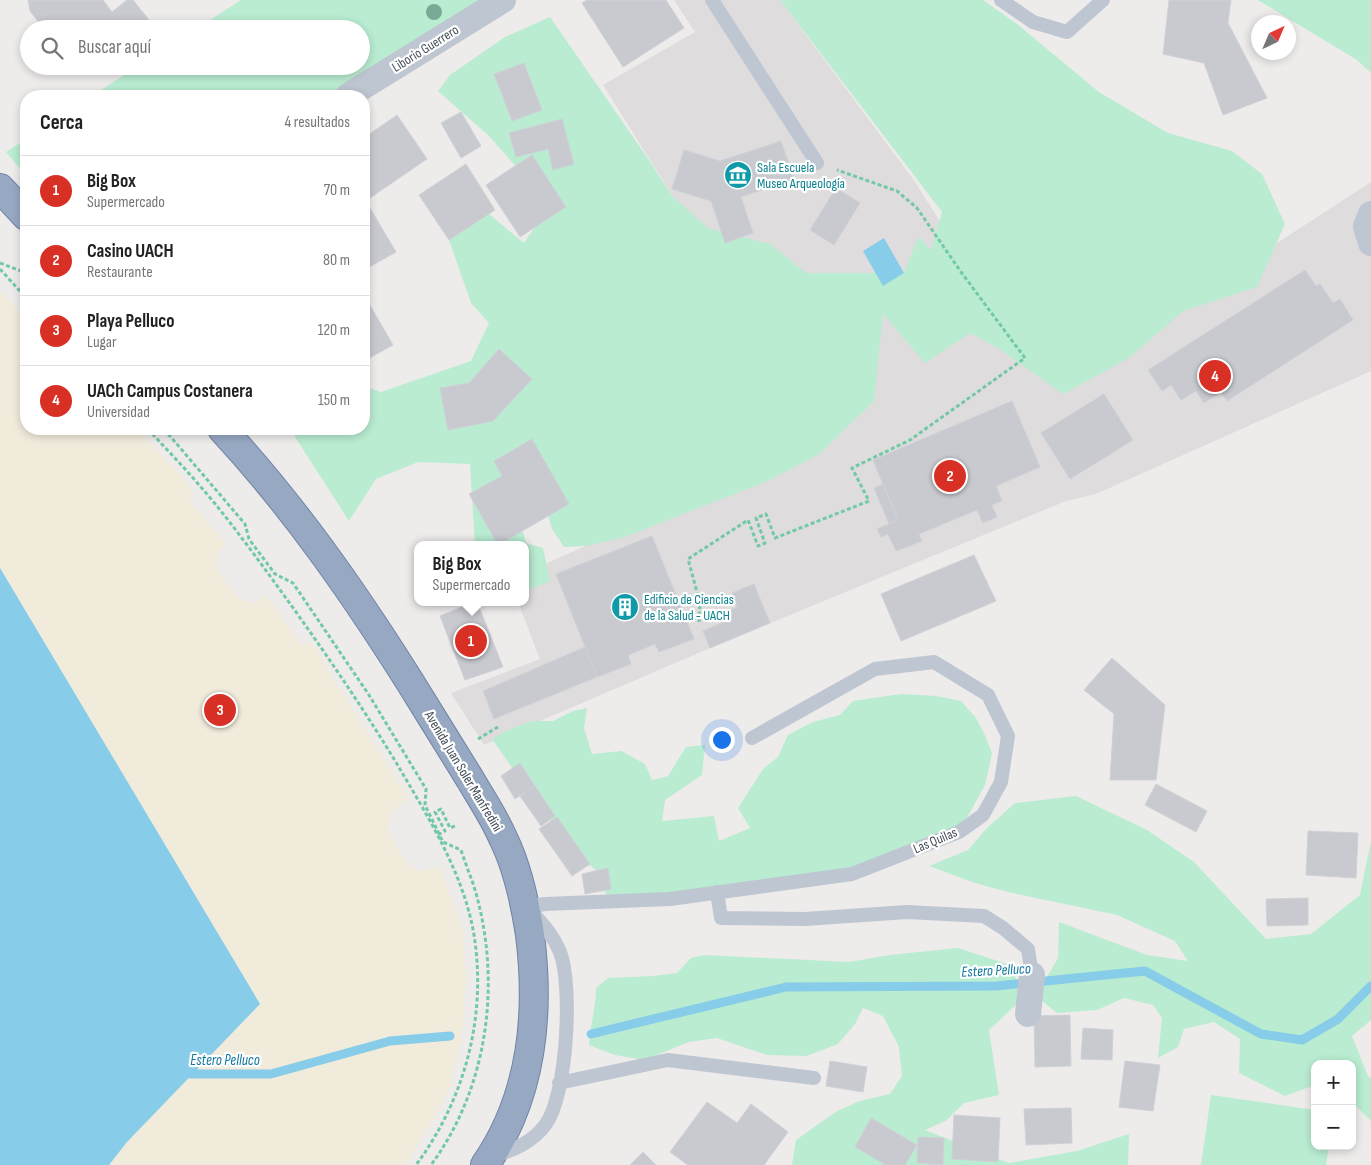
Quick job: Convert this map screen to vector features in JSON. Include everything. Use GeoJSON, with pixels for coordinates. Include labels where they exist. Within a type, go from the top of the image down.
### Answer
{"type":"FeatureCollection","features":[{"type":"Feature","properties":{"kind":"highway"},"geometry":{"type":"LineString","coordinates":[[0,188],[20,210]]}},
{"type":"Feature","properties":{"kind":"highway","name":"Avenida Juan Soler Manfredini"},"geometry":{"type":"LineString","coordinates":[[227,435],[320,546],[389,649],[500,831],[514,865],[526,908],[534,984],[534,1011],[529,1054],[517,1103],[493,1162]]}},
{"type":"Feature","properties":{"kind":"street","name":"Liborio Guerrero"},"geometry":{"type":"LineString","coordinates":[[358,90],[503,0]]}},
{"type":"Feature","properties":{"kind":"street"},"geometry":{"type":"LineString","coordinates":[[1371,214],[1366,226],[1371,242]]}},
{"type":"Feature","properties":{"kind":"street"},"geometry":{"type":"LineString","coordinates":[[1029,1008],[1032,975]]}},
{"type":"Feature","properties":{"kind":"lane"},"geometry":{"type":"LineString","coordinates":[[712,0],[818,163]]}},
{"type":"Feature","properties":{"kind":"lane"},"geometry":{"type":"LineString","coordinates":[[1001,0],[1033,22],[1067,32],[1103,0]]}},
{"type":"Feature","properties":{"kind":"lane","name":"Las Quilas"},"geometry":{"type":"LineString","coordinates":[[526,908],[545,904],[613,903],[670,899],[852,874],[959,832],[983,814],[1001,782],[1008,736],[988,695],[934,662],[875,669],[752,738]]}},
{"type":"Feature","properties":{"kind":"lane"},"geometry":{"type":"LineString","coordinates":[[717,892],[721,918],[805,919],[907,912],[984,916],[1003,928],[1028,949],[1032,975]]}},
{"type":"Feature","properties":{"kind":"lane"},"geometry":{"type":"LineString","coordinates":[[493,1162],[523,1145],[536,1135],[546,1123],[553,1110],[563,1068],[566,1013],[564,968],[554,940],[546,928],[526,908]]}},
{"type":"Feature","properties":{"kind":"lane"},"geometry":{"type":"LineString","coordinates":[[559,1082],[668,1060],[814,1078]]}},
{"type":"Feature","properties":{"kind":"path"},"geometry":{"type":"LineString","coordinates":[[699,622],[700,603],[688,559],[748,520],[758,546],[765,543],[756,518],[766,514],[775,538],[869,501],[852,468],[910,440],[1025,358],[961,272],[917,208],[897,191],[818,163]]}},
{"type":"Feature","properties":{"kind":"path"},"geometry":{"type":"LineString","coordinates":[[0,263],[20,271]]}},
{"type":"Feature","properties":{"kind":"path"},"geometry":{"type":"LineString","coordinates":[[0,269],[20,291]]}},
{"type":"Feature","properties":{"kind":"path"},"geometry":{"type":"LineString","coordinates":[[154,435],[200,485],[229,521],[316,640],[378,732],[443,842],[461,850],[477,897],[485,940],[488,1009],[484,1042],[468,1099],[456,1126],[431,1165]]}},
{"type":"Feature","properties":{"kind":"path"},"geometry":{"type":"LineString","coordinates":[[169,435],[245,524],[249,539],[275,574],[293,583],[369,695],[426,789],[425,805],[462,894],[470,920],[476,954],[476,1008],[472,1038],[466,1066],[456,1095],[439,1130],[416,1165]]}},
{"type":"Feature","properties":{"kind":"path"},"geometry":{"type":"LineString","coordinates":[[473,742],[498,727]]}},
{"type":"Feature","properties":{"kind":"path"},"geometry":{"type":"LineString","coordinates":[[438,835],[445,831],[436,812],[441,809],[450,828],[457,825]]}},
{"type":"Feature","properties":{"kind":"shaded area"},"geometry":{"type":"Polygon","coordinates":[[[674,0],[780,0],[913,179],[979,282],[1063,382],[1371,182],[1371,371],[1096,494],[1066,501],[710,648],[484,745],[451,693],[540,659],[520,606],[529,606],[529,571],[825,439],[603,85],[695,32],[674,0]]]}},
{"type":"Feature","properties":{"kind":"green space"},"geometry":{"type":"Polygon","coordinates":[[[241,0],[500,0],[353,90],[101,90],[124,75],[370,75],[370,20],[210,20],[241,0]]]}},
{"type":"Feature","properties":{"kind":"green space"},"geometry":{"type":"Polygon","coordinates":[[[780,0],[983,0],[1017,24],[1099,92],[1168,133],[1232,151],[1262,174],[1285,224],[1257,287],[1183,311],[1129,358],[1063,394],[998,348],[970,333],[925,363],[883,314],[874,401],[818,455],[765,482],[622,538],[585,546],[564,547],[552,529],[539,484],[511,489],[525,541],[475,541],[470,464],[418,462],[376,479],[349,521],[294,435],[370,435],[370,388],[381,392],[471,361],[489,323],[471,303],[449,240],[477,204],[524,243],[550,205],[488,135],[438,91],[450,75],[505,37],[550,17],[673,197],[708,228],[770,244],[806,273],[904,273],[918,237],[931,250],[942,212],[780,0]]]}},
{"type":"Feature","properties":{"kind":"green space"},"geometry":{"type":"Polygon","coordinates":[[[1258,0],[1371,0],[1371,73],[1357,60],[1296,23],[1296,15],[1283,15],[1258,0]]]}},
{"type":"Feature","properties":{"kind":"green space"},"geometry":{"type":"Polygon","coordinates":[[[20,143],[20,169],[6,152],[20,143]]]}},
{"type":"Feature","properties":{"kind":"green space"},"geometry":{"type":"Polygon","coordinates":[[[529,544],[543,548],[550,581],[529,589],[529,544]]]}},
{"type":"Feature","properties":{"kind":"green space"},"geometry":{"type":"Polygon","coordinates":[[[901,694],[936,696],[961,701],[976,718],[985,735],[992,753],[985,785],[959,832],[852,874],[613,903],[605,892],[609,880],[574,853],[559,835],[492,739],[506,731],[532,721],[553,721],[573,711],[587,708],[584,728],[592,754],[621,751],[645,764],[652,780],[668,776],[686,747],[705,745],[702,775],[665,800],[662,821],[714,816],[719,841],[750,828],[738,808],[763,769],[778,757],[788,735],[813,722],[840,715],[853,701],[901,694]]]}},
{"type":"Feature","properties":{"kind":"green space"},"geometry":{"type":"Polygon","coordinates":[[[1076,796],[1147,830],[1194,862],[1266,939],[1311,934],[1360,895],[1371,841],[1371,1020],[1352,1036],[1368,1076],[1371,1078],[1371,1121],[1356,1106],[1356,1060],[1311,1060],[1311,1086],[1285,1096],[1239,1073],[1240,1039],[1214,1022],[1184,1029],[1178,1047],[1158,1058],[1162,1018],[1153,1005],[1124,998],[1097,1010],[1057,1013],[1036,996],[1058,958],[1059,922],[1147,955],[1188,961],[1175,941],[1117,915],[1008,892],[975,883],[929,866],[968,850],[987,828],[1015,803],[1076,796]]]}},
{"type":"Feature","properties":{"kind":"green space"},"geometry":{"type":"Polygon","coordinates":[[[958,948],[1010,965],[1024,997],[989,1030],[999,1095],[964,1103],[947,1120],[925,1130],[1009,1163],[1077,1151],[1129,1134],[1128,1165],[792,1165],[796,1140],[837,1111],[860,1101],[890,1094],[902,1076],[899,1047],[883,1016],[863,1008],[855,1024],[838,1044],[806,1056],[767,1055],[717,1038],[689,1042],[644,1060],[615,1055],[589,1045],[596,988],[608,978],[677,973],[691,958],[704,955],[849,962],[890,955],[958,948]]]}},
{"type":"Feature","properties":{"kind":"green space"},"geometry":{"type":"Polygon","coordinates":[[[1211,1095],[1311,1109],[1311,1150],[1328,1150],[1326,1165],[1201,1165],[1211,1095]]]}},
{"type":"Feature","properties":{"kind":"sand"},"geometry":{"type":"Polygon","coordinates":[[[0,290],[20,312],[20,435],[143,435],[194,493],[189,500],[226,544],[218,551],[217,569],[240,600],[254,603],[267,595],[303,647],[311,642],[409,800],[393,811],[387,829],[406,862],[417,871],[440,867],[463,930],[466,975],[464,1021],[457,1059],[446,1097],[405,1165],[109,1165],[127,1142],[259,1004],[0,568],[0,290]]]}},
{"type":"Feature","properties":{"kind":"water"},"geometry":{"type":"Polygon","coordinates":[[[884,238],[904,273],[883,286],[863,251],[884,238]]]}},
{"type":"Feature","properties":{"kind":"water"},"geometry":{"type":"Polygon","coordinates":[[[0,568],[260,1004],[127,1142],[109,1165],[0,1165],[0,568]]]}},
{"type":"Feature","properties":{"kind":"building"},"geometry":{"type":"Polygon","coordinates":[[[28,0],[103,0],[112,12],[127,0],[133,0],[149,20],[37,20],[30,11],[28,0]]]}},
{"type":"Feature","properties":{"kind":"building"},"geometry":{"type":"Polygon","coordinates":[[[587,0],[666,0],[684,28],[623,67],[582,3],[587,0]]]}},
{"type":"Feature","properties":{"kind":"building"},"geometry":{"type":"Polygon","coordinates":[[[1169,0],[1231,0],[1228,23],[1267,98],[1223,115],[1204,63],[1163,54],[1169,0]]]}},
{"type":"Feature","properties":{"kind":"building"},"geometry":{"type":"Polygon","coordinates":[[[524,63],[542,110],[512,121],[494,74],[524,63]]]}},
{"type":"Feature","properties":{"kind":"building"},"geometry":{"type":"Polygon","coordinates":[[[461,112],[481,146],[461,158],[441,123],[461,112]]]}},
{"type":"Feature","properties":{"kind":"building"},"geometry":{"type":"Polygon","coordinates":[[[397,115],[427,159],[370,198],[370,134],[397,115]]]}},
{"type":"Feature","properties":{"kind":"building"},"geometry":{"type":"Polygon","coordinates":[[[562,119],[574,164],[553,170],[548,149],[516,157],[509,133],[562,119]]]}},
{"type":"Feature","properties":{"kind":"building"},"geometry":{"type":"Polygon","coordinates":[[[781,141],[794,179],[741,197],[753,233],[725,243],[711,201],[672,189],[684,150],[720,161],[781,141]]]}},
{"type":"Feature","properties":{"kind":"building"},"geometry":{"type":"Polygon","coordinates":[[[532,155],[566,207],[520,237],[486,185],[532,155]]]}},
{"type":"Feature","properties":{"kind":"building"},"geometry":{"type":"Polygon","coordinates":[[[466,164],[495,210],[449,240],[419,195],[466,164]]]}},
{"type":"Feature","properties":{"kind":"building"},"geometry":{"type":"Polygon","coordinates":[[[836,188],[860,203],[834,245],[810,230],[836,188]]]}},
{"type":"Feature","properties":{"kind":"building"},"geometry":{"type":"Polygon","coordinates":[[[370,208],[396,252],[370,267],[370,208]]]}},
{"type":"Feature","properties":{"kind":"building"},"geometry":{"type":"Polygon","coordinates":[[[1305,270],[1316,286],[1320,284],[1333,303],[1340,299],[1353,320],[1227,401],[1221,392],[1204,403],[1196,391],[1181,400],[1171,385],[1162,391],[1148,370],[1305,270]]]}},
{"type":"Feature","properties":{"kind":"building"},"geometry":{"type":"Polygon","coordinates":[[[370,305],[393,345],[370,358],[370,305]]]}},
{"type":"Feature","properties":{"kind":"building"},"geometry":{"type":"Polygon","coordinates":[[[499,349],[532,379],[493,421],[448,430],[440,388],[469,383],[499,349]]]}},
{"type":"Feature","properties":{"kind":"building"},"geometry":{"type":"Polygon","coordinates":[[[1104,394],[1133,440],[1070,479],[1041,433],[1104,394]]]}},
{"type":"Feature","properties":{"kind":"building"},"geometry":{"type":"Polygon","coordinates":[[[1012,401],[1040,467],[996,486],[1002,501],[992,505],[997,517],[983,523],[977,510],[919,534],[922,541],[896,551],[888,534],[881,537],[877,529],[898,520],[873,460],[1012,401]]]}},
{"type":"Feature","properties":{"kind":"building"},"geometry":{"type":"Polygon","coordinates":[[[532,439],[569,504],[505,541],[496,541],[469,494],[502,476],[494,461],[532,439]]]}},
{"type":"Feature","properties":{"kind":"building"},"geometry":{"type":"Polygon","coordinates":[[[883,484],[898,520],[889,524],[874,488],[883,484]]]}},
{"type":"Feature","properties":{"kind":"building","name":"Edificio de Ciencias de la Salud - UACH"},"geometry":{"type":"Polygon","coordinates":[[[652,536],[694,639],[659,652],[655,644],[628,655],[631,664],[597,677],[556,574],[652,536]]]}},
{"type":"Feature","properties":{"kind":"building"},"geometry":{"type":"Polygon","coordinates":[[[974,555],[996,601],[901,641],[881,594],[974,555]]]}},
{"type":"Feature","properties":{"kind":"building"},"geometry":{"type":"Polygon","coordinates":[[[754,584],[770,623],[710,648],[703,631],[722,623],[719,615],[737,607],[732,593],[754,584]]]}},
{"type":"Feature","properties":{"kind":"building"},"geometry":{"type":"Polygon","coordinates":[[[464,606],[479,606],[503,667],[465,680],[440,616],[464,606]]]}},
{"type":"Feature","properties":{"kind":"building"},"geometry":{"type":"Polygon","coordinates":[[[585,647],[597,677],[494,719],[483,691],[585,647]]]}},
{"type":"Feature","properties":{"kind":"building"},"geometry":{"type":"Polygon","coordinates":[[[1112,658],[1165,705],[1156,780],[1110,780],[1114,714],[1084,690],[1112,658]]]}},
{"type":"Feature","properties":{"kind":"building"},"geometry":{"type":"Polygon","coordinates":[[[520,763],[535,786],[515,799],[501,776],[520,763]]]}},
{"type":"Feature","properties":{"kind":"building"},"geometry":{"type":"Polygon","coordinates":[[[1156,784],[1207,811],[1196,832],[1145,805],[1156,784]]]}},
{"type":"Feature","properties":{"kind":"building"},"geometry":{"type":"Polygon","coordinates":[[[535,786],[555,816],[541,826],[520,796],[535,786]]]}},
{"type":"Feature","properties":{"kind":"building"},"geometry":{"type":"Polygon","coordinates":[[[557,817],[590,864],[572,876],[539,829],[557,817]]]}},
{"type":"Feature","properties":{"kind":"building"},"geometry":{"type":"Polygon","coordinates":[[[1308,831],[1358,833],[1356,878],[1306,875],[1308,831]]]}},
{"type":"Feature","properties":{"kind":"building"},"geometry":{"type":"Polygon","coordinates":[[[608,868],[611,889],[585,894],[582,874],[608,868]]]}},
{"type":"Feature","properties":{"kind":"building"},"geometry":{"type":"Polygon","coordinates":[[[1308,898],[1308,925],[1267,926],[1266,899],[1308,898]]]}},
{"type":"Feature","properties":{"kind":"building"},"geometry":{"type":"Polygon","coordinates":[[[1070,1015],[1071,1066],[1035,1067],[1034,1016],[1070,1015]]]}},
{"type":"Feature","properties":{"kind":"building"},"geometry":{"type":"Polygon","coordinates":[[[1083,1028],[1113,1030],[1112,1060],[1081,1059],[1083,1028]]]}},
{"type":"Feature","properties":{"kind":"building"},"geometry":{"type":"Polygon","coordinates":[[[830,1061],[867,1067],[863,1092],[826,1086],[830,1061]]]}},
{"type":"Feature","properties":{"kind":"building"},"geometry":{"type":"Polygon","coordinates":[[[1125,1061],[1160,1065],[1153,1111],[1119,1107],[1125,1061]]]}},
{"type":"Feature","properties":{"kind":"building"},"geometry":{"type":"Polygon","coordinates":[[[707,1102],[737,1123],[751,1104],[788,1132],[764,1165],[688,1165],[670,1152],[707,1102]]]}},
{"type":"Feature","properties":{"kind":"building"},"geometry":{"type":"Polygon","coordinates":[[[1071,1108],[1072,1143],[1026,1145],[1024,1109],[1071,1108]]]}},
{"type":"Feature","properties":{"kind":"building"},"geometry":{"type":"Polygon","coordinates":[[[954,1115],[1000,1118],[998,1162],[952,1159],[954,1115]]]}},
{"type":"Feature","properties":{"kind":"building"},"geometry":{"type":"Polygon","coordinates":[[[871,1118],[917,1145],[905,1165],[886,1165],[855,1147],[871,1118]]]}},
{"type":"Feature","properties":{"kind":"building"},"geometry":{"type":"Polygon","coordinates":[[[918,1137],[944,1138],[943,1165],[917,1163],[918,1137]]]}},
{"type":"Feature","properties":{"kind":"building"},"geometry":{"type":"Polygon","coordinates":[[[643,1152],[656,1165],[630,1165],[643,1152]]]}},
{"type":"Feature","properties":{"kind":"waterway","name":"Estero Pelluco"},"geometry":{"type":"LineString","coordinates":[[591,1034],[786,987],[996,986],[1145,971],[1261,1034],[1302,1040],[1338,1019],[1371,986]]}},
{"type":"Feature","properties":{"kind":"waterway","name":"Estero Pelluco"},"geometry":{"type":"LineString","coordinates":[[182,1074],[271,1074],[390,1041],[450,1036]]}},
{"type":"Feature","properties":{"kind":"place","name":"Sala Escuela Museo Arqueología"},"geometry":{"type":"Point","coordinates":[738,175]}},
{"type":"Feature","properties":{"kind":"place","name":"UACh Campus Costanera"},"geometry":{"type":"Point","coordinates":[1215,376]}},
{"type":"Feature","properties":{"kind":"place","name":"Casino UACH"},"geometry":{"type":"Point","coordinates":[950,476]}},
{"type":"Feature","properties":{"kind":"place","name":"Edificio de Ciencias de la Salud - UACH"},"geometry":{"type":"Point","coordinates":[625,607]}},
{"type":"Feature","properties":{"kind":"place","name":"Big Box"},"geometry":{"type":"Point","coordinates":[471,641]}},
{"type":"Feature","properties":{"kind":"place","name":"Playa Pelluco"},"geometry":{"type":"Point","coordinates":[220,710]}}]}
